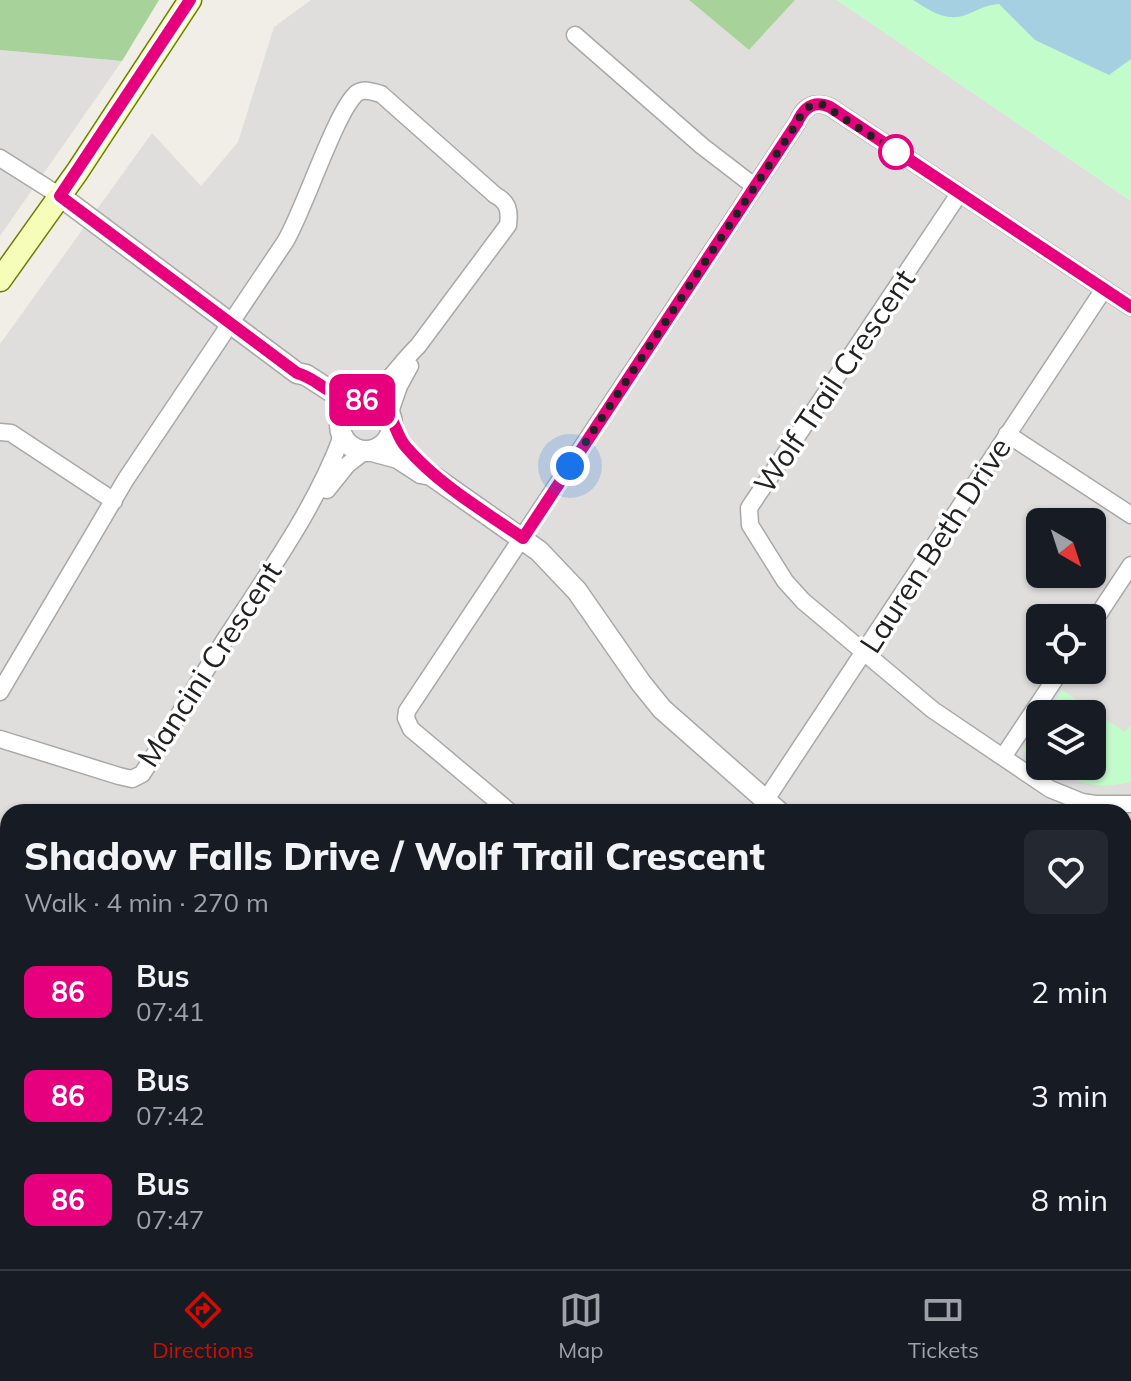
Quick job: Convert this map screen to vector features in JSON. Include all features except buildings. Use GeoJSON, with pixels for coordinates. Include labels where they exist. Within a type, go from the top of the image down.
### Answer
{"type":"FeatureCollection","features":[{"type":"Feature","properties":{"kind":"main road"},"geometry":{"type":"LineString","coordinates":[[0,280],[60,196],[190,0]]}},
{"type":"Feature","properties":{"kind":"street"},"geometry":{"type":"LineString","coordinates":[[575,35],[702,146],[754,186]]}},
{"type":"Feature","properties":{"kind":"street"},"geometry":{"type":"LineString","coordinates":[[0,692],[114,501],[297,223],[339,122],[358,93],[366,90],[381,94],[504,201],[510,213],[508,225],[385,386],[343,413],[341,432]]}},
{"type":"Feature","properties":{"kind":"street"},"geometry":{"type":"LineString","coordinates":[[500,804],[411,729],[406,718],[407,711],[802,112],[820,103],[1131,307]]}},
{"type":"Feature","properties":{"kind":"street"},"geometry":{"type":"LineString","coordinates":[[0,158],[60,196],[297,373],[306,375],[337,395],[377,402],[406,448],[426,466],[431,475]]}},
{"type":"Feature","properties":{"kind":"street","name":"Wolf Trail Crescent"},"geometry":{"type":"LineString","coordinates":[[959,194],[749,508],[750,525],[785,581],[803,601],[933,710],[1050,789],[1082,802],[1098,804]]}},
{"type":"Feature","properties":{"kind":"street","name":"Lauren Beth Drive"},"geometry":{"type":"LineString","coordinates":[[773,804],[863,652],[1104,289]]}},
{"type":"Feature","properties":{"kind":"street"},"geometry":{"type":"LineString","coordinates":[[369,451],[388,439],[399,386],[418,346]]}},
{"type":"Feature","properties":{"kind":"street"},"geometry":{"type":"LineString","coordinates":[[297,373],[301,381],[329,407],[341,432],[354,449],[398,458],[421,473],[431,475],[539,551],[577,591],[662,709],[770,804]]}},
{"type":"Feature","properties":{"kind":"street"},"geometry":{"type":"LineString","coordinates":[[0,432],[11,433],[114,501]]}},
{"type":"Feature","properties":{"kind":"street","name":"Mancini Crescent"},"geometry":{"type":"LineString","coordinates":[[0,739],[119,776],[132,779],[142,774],[180,709],[308,512],[334,461],[341,432]]}},
{"type":"Feature","properties":{"kind":"street"},"geometry":{"type":"LineString","coordinates":[[1007,434],[1131,515]]}},
{"type":"Feature","properties":{"kind":"street","name":"Mancini Crescent"},"geometry":{"type":"LineString","coordinates":[[308,512],[347,465],[369,451]]}},
{"type":"Feature","properties":{"kind":"street"},"geometry":{"type":"LineString","coordinates":[[1105,604],[1131,565]]}},
{"type":"Feature","properties":{"kind":"street"},"geometry":{"type":"LineString","coordinates":[[1003,757],[1052,684]]}},
{"type":"Feature","properties":{"kind":"shaded area"},"geometry":{"type":"Polygon","coordinates":[[[311,0],[689,0],[749,50],[795,0],[837,0],[1131,201],[1131,804],[0,804],[0,344],[152,133],[201,186],[238,142],[274,27],[311,0]]]}},
{"type":"Feature","properties":{"kind":"shaded area"},"geometry":{"type":"Polygon","coordinates":[[[0,50],[122,61],[0,236],[0,50]]]}},
{"type":"Feature","properties":{"kind":"green space"},"geometry":{"type":"Polygon","coordinates":[[[0,0],[159,0],[122,61],[0,50],[0,0]]]}},
{"type":"Feature","properties":{"kind":"green space"},"geometry":{"type":"Polygon","coordinates":[[[689,0],[795,0],[749,50],[689,0]]]}},
{"type":"Feature","properties":{"kind":"green space"},"geometry":{"type":"Polygon","coordinates":[[[837,0],[1131,0],[1131,201],[837,0]]]}},
{"type":"Feature","properties":{"kind":"green space"},"geometry":{"type":"Polygon","coordinates":[[[1062,690],[1077,700],[1055,700],[1062,690]]]}},
{"type":"Feature","properties":{"kind":"green space"},"geometry":{"type":"Polygon","coordinates":[[[1106,719],[1125,732],[1131,725],[1131,782],[1088,784],[1078,780],[1106,780],[1106,719]]]}},
{"type":"Feature","properties":{"kind":"water"},"geometry":{"type":"Polygon","coordinates":[[[913,0],[1131,0],[1131,59],[1109,75],[1035,40],[999,4],[953,17],[939,14],[913,0]]]}},
{"type":"Feature","properties":{"kind":"bus line","name":"86"},"geometry":{"type":"LineString","coordinates":[[190,0],[60,196],[297,373],[306,375],[337,395],[380,404],[388,411],[398,437],[431,475],[523,538],[802,112],[811,105],[820,103],[830,107],[1131,307]]}},
{"type":"Feature","properties":{"kind":"route"},"geometry":{"type":"LineString","coordinates":[[570,466],[802,112],[820,103],[830,107],[896,152]]}}]}
